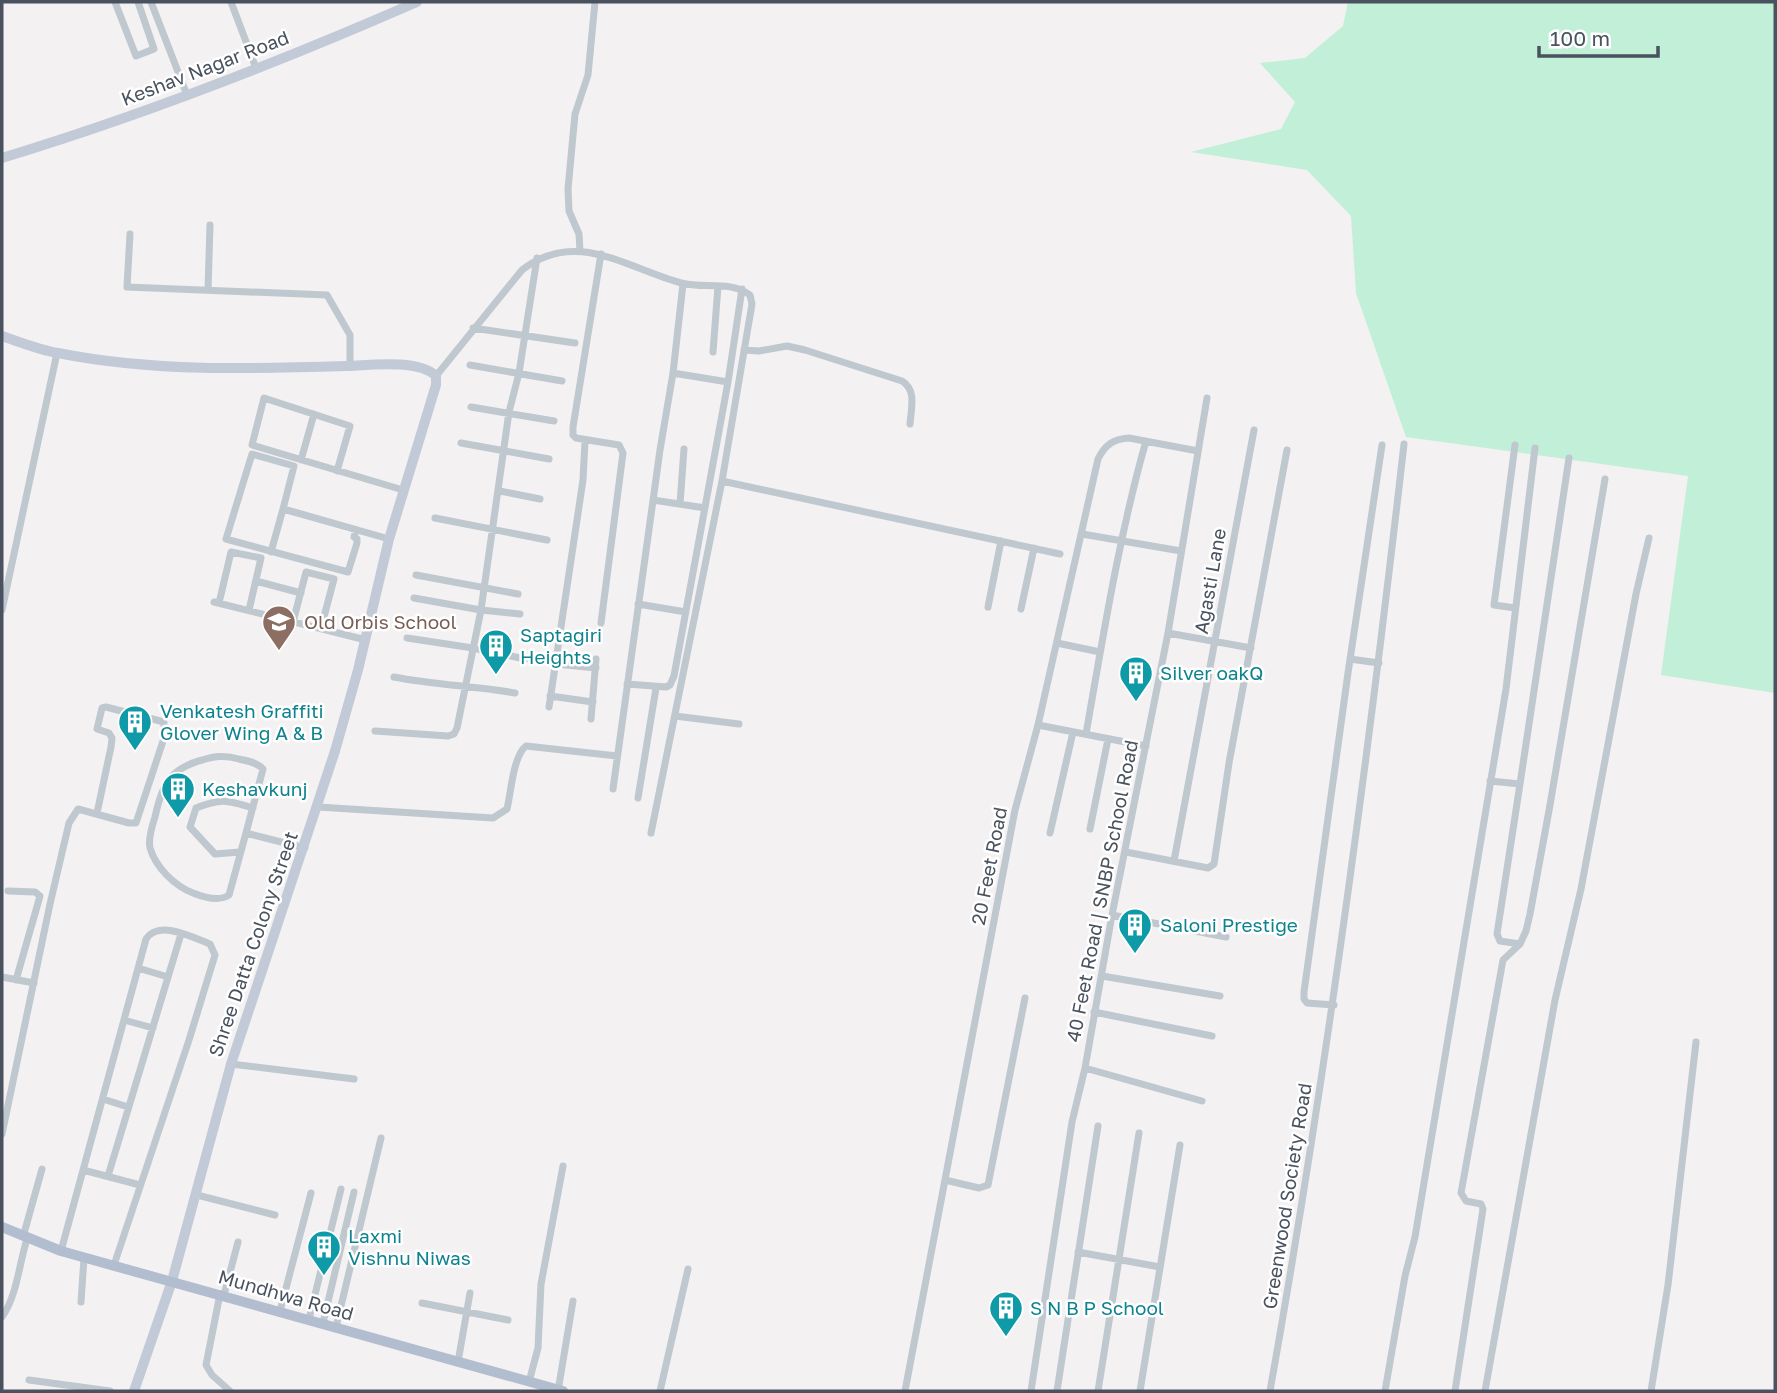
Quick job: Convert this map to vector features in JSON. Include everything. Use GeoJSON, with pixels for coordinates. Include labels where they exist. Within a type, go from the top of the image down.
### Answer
{"type":"FeatureCollection","features":[{"type":"Feature","properties":{"kind":"main road","name":"Mundhwa Road"},"geometry":{"type":"LineString","coordinates":[[2,1227],[25,1238],[84,1258],[222,1294],[560,1391]]}},
{"type":"Feature","properties":{"kind":"street"},"geometry":{"type":"LineString","coordinates":[[115,2],[136,56],[154,49],[138,2]]}},
{"type":"Feature","properties":{"kind":"street"},"geometry":{"type":"LineString","coordinates":[[151,2],[187,95]]}},
{"type":"Feature","properties":{"kind":"street"},"geometry":{"type":"LineString","coordinates":[[231,2],[256,68]]}},
{"type":"Feature","properties":{"kind":"street","name":"Keshav Nagar Road"},"geometry":{"type":"LineString","coordinates":[[2,158],[85,133],[187,95],[418,2]]}},
{"type":"Feature","properties":{"kind":"street"},"geometry":{"type":"LineString","coordinates":[[580,251],[579,234],[569,211],[568,189],[575,114],[589,75],[595,2]]}},
{"type":"Feature","properties":{"kind":"street"},"geometry":{"type":"LineString","coordinates":[[208,290],[210,225]]}},
{"type":"Feature","properties":{"kind":"street"},"geometry":{"type":"LineString","coordinates":[[130,234],[127,287],[327,295],[348,328],[350,366]]}},
{"type":"Feature","properties":{"kind":"street"},"geometry":{"type":"LineString","coordinates":[[2,336],[57,353],[151,366],[231,369],[404,366],[423,369],[436,376],[522,270],[537,258],[564,250],[601,254],[683,284],[742,289],[750,295],[752,304],[722,481],[652,833]]}},
{"type":"Feature","properties":{"kind":"street"},"geometry":{"type":"LineString","coordinates":[[601,254],[573,427],[573,435],[585,441],[619,445],[623,453],[608,561],[608,586],[601,623]]}},
{"type":"Feature","properties":{"kind":"street"},"geometry":{"type":"LineString","coordinates":[[374,731],[454,734],[457,729],[481,610],[509,412],[519,373],[537,258]]}},
{"type":"Feature","properties":{"kind":"street"},"geometry":{"type":"LineString","coordinates":[[613,789],[626,684],[673,373],[683,284]]}},
{"type":"Feature","properties":{"kind":"street"},"geometry":{"type":"LineString","coordinates":[[713,352],[718,286]]}},
{"type":"Feature","properties":{"kind":"street"},"geometry":{"type":"LineString","coordinates":[[626,684],[656,688],[666,687],[672,681],[728,382],[742,289]]}},
{"type":"Feature","properties":{"kind":"street"},"geometry":{"type":"LineString","coordinates":[[473,328],[575,343]]}},
{"type":"Feature","properties":{"kind":"street"},"geometry":{"type":"LineString","coordinates":[[744,350],[759,351],[787,346],[902,381],[910,388],[911,393],[910,424]]}},
{"type":"Feature","properties":{"kind":"street"},"geometry":{"type":"LineString","coordinates":[[2,610],[57,353]]}},
{"type":"Feature","properties":{"kind":"street"},"geometry":{"type":"LineString","coordinates":[[470,365],[562,382]]}},
{"type":"Feature","properties":{"kind":"street"},"geometry":{"type":"LineString","coordinates":[[673,373],[728,382]]}},
{"type":"Feature","properties":{"kind":"street","name":"Shree Datta Colony Street"},"geometry":{"type":"LineString","coordinates":[[134,1391],[172,1281],[230,1064],[318,807],[366,640],[389,539],[436,385],[436,376]]}},
{"type":"Feature","properties":{"kind":"street"},"geometry":{"type":"LineString","coordinates":[[337,471],[351,426],[264,398],[251,445],[337,471],[403,490]]}},
{"type":"Feature","properties":{"kind":"street","name":"40 Feet Road | SNBP School Road"},"geometry":{"type":"LineString","coordinates":[[1031,1391],[1072,1122],[1085,1068],[1112,915],[1168,633],[1208,398]]}},
{"type":"Feature","properties":{"kind":"street"},"geometry":{"type":"LineString","coordinates":[[471,407],[554,421]]}},
{"type":"Feature","properties":{"kind":"street"},"geometry":{"type":"LineString","coordinates":[[301,460],[314,414]]}},
{"type":"Feature","properties":{"kind":"street","name":"Agasti Lane"},"geometry":{"type":"LineString","coordinates":[[1174,861],[1254,430]]}},
{"type":"Feature","properties":{"kind":"street","name":"20 Feet Road"},"geometry":{"type":"LineString","coordinates":[[905,1391],[1015,810],[1038,725],[1098,459],[1103,449],[1120,439],[1198,451]]}},
{"type":"Feature","properties":{"kind":"street"},"geometry":{"type":"LineString","coordinates":[[549,707],[583,480],[585,441]]}},
{"type":"Feature","properties":{"kind":"street"},"geometry":{"type":"LineString","coordinates":[[1086,734],[1100,652],[1146,441]]}},
{"type":"Feature","properties":{"kind":"street"},"geometry":{"type":"LineString","coordinates":[[461,443],[550,459]]}},
{"type":"Feature","properties":{"kind":"street","name":"Greenwood Society Road"},"geometry":{"type":"LineString","coordinates":[[1270,1391],[1334,1005],[1379,663],[1404,444]]}},
{"type":"Feature","properties":{"kind":"street"},"geometry":{"type":"LineString","coordinates":[[1334,1005],[1307,1003],[1304,992],[1382,445]]}},
{"type":"Feature","properties":{"kind":"street"},"geometry":{"type":"LineString","coordinates":[[1515,445],[1494,605],[1516,607]]}},
{"type":"Feature","properties":{"kind":"street"},"geometry":{"type":"LineString","coordinates":[[1385,1391],[1405,1276],[1415,1237],[1506,689],[1535,448]]}},
{"type":"Feature","properties":{"kind":"street"},"geometry":{"type":"LineString","coordinates":[[680,504],[684,449]]}},
{"type":"Feature","properties":{"kind":"street"},"geometry":{"type":"LineString","coordinates":[[1126,852],[1208,868],[1214,864],[1287,450]]}},
{"type":"Feature","properties":{"kind":"street"},"geometry":{"type":"LineString","coordinates":[[271,552],[294,466],[252,454],[226,539],[271,552],[348,572],[357,539],[354,537],[356,530]]}},
{"type":"Feature","properties":{"kind":"street"},"geometry":{"type":"LineString","coordinates":[[1520,944],[1500,941],[1497,934],[1569,458]]}},
{"type":"Feature","properties":{"kind":"street"},"geometry":{"type":"LineString","coordinates":[[1455,1391],[1483,1209],[1481,1204],[1466,1201],[1461,1194],[1503,960],[1520,944],[1526,931],[1605,479]]}},
{"type":"Feature","properties":{"kind":"street"},"geometry":{"type":"LineString","coordinates":[[722,481],[1060,554]]}},
{"type":"Feature","properties":{"kind":"street"},"geometry":{"type":"LineString","coordinates":[[499,491],[540,499]]}},
{"type":"Feature","properties":{"kind":"street"},"geometry":{"type":"LineString","coordinates":[[653,500],[705,509]]}},
{"type":"Feature","properties":{"kind":"street"},"geometry":{"type":"LineString","coordinates":[[283,509],[389,539]]}},
{"type":"Feature","properties":{"kind":"street"},"geometry":{"type":"LineString","coordinates":[[435,518],[547,540]]}},
{"type":"Feature","properties":{"kind":"street"},"geometry":{"type":"LineString","coordinates":[[1082,534],[1181,551]]}},
{"type":"Feature","properties":{"kind":"street"},"geometry":{"type":"LineString","coordinates":[[1486,1391],[1553,1013],[1581,889],[1636,594],[1649,538]]}},
{"type":"Feature","properties":{"kind":"street"},"geometry":{"type":"LineString","coordinates":[[988,607],[1001,541]]}},
{"type":"Feature","properties":{"kind":"street"},"geometry":{"type":"LineString","coordinates":[[1021,609],[1034,548]]}},
{"type":"Feature","properties":{"kind":"street"},"geometry":{"type":"LineString","coordinates":[[249,610],[261,558],[231,552],[217,602],[366,640]]}},
{"type":"Feature","properties":{"kind":"street"},"geometry":{"type":"LineString","coordinates":[[293,622],[306,572],[334,579],[320,628]]}},
{"type":"Feature","properties":{"kind":"street"},"geometry":{"type":"LineString","coordinates":[[416,575],[518,594]]}},
{"type":"Feature","properties":{"kind":"street"},"geometry":{"type":"LineString","coordinates":[[256,581],[301,593]]}},
{"type":"Feature","properties":{"kind":"street"},"geometry":{"type":"LineString","coordinates":[[414,598],[520,614]]}},
{"type":"Feature","properties":{"kind":"street"},"geometry":{"type":"LineString","coordinates":[[638,604],[686,612]]}},
{"type":"Feature","properties":{"kind":"street"},"geometry":{"type":"LineString","coordinates":[[1168,633],[1251,648]]}},
{"type":"Feature","properties":{"kind":"street"},"geometry":{"type":"LineString","coordinates":[[407,638],[525,659]]}},
{"type":"Feature","properties":{"kind":"street"},"geometry":{"type":"LineString","coordinates":[[1057,643],[1100,652]]}},
{"type":"Feature","properties":{"kind":"street"},"geometry":{"type":"LineString","coordinates":[[1350,659],[1379,663]]}},
{"type":"Feature","properties":{"kind":"street"},"geometry":{"type":"LineString","coordinates":[[556,664],[596,664],[591,719]]}},
{"type":"Feature","properties":{"kind":"street"},"geometry":{"type":"LineString","coordinates":[[394,677],[442,686],[467,685],[515,694]]}},
{"type":"Feature","properties":{"kind":"street"},"geometry":{"type":"LineString","coordinates":[[638,798],[656,688]]}},
{"type":"Feature","properties":{"kind":"street"},"geometry":{"type":"LineString","coordinates":[[550,696],[593,702]]}},
{"type":"Feature","properties":{"kind":"street"},"geometry":{"type":"LineString","coordinates":[[2,1134],[69,823],[78,809],[136,823],[164,738],[164,722],[106,706],[99,712],[97,729],[109,733],[111,747],[97,813]]}},
{"type":"Feature","properties":{"kind":"street"},"geometry":{"type":"LineString","coordinates":[[675,716],[739,724]]}},
{"type":"Feature","properties":{"kind":"street"},"geometry":{"type":"LineString","coordinates":[[1038,725],[1146,746]]}},
{"type":"Feature","properties":{"kind":"street"},"geometry":{"type":"LineString","coordinates":[[1050,833],[1073,732]]}},
{"type":"Feature","properties":{"kind":"street"},"geometry":{"type":"LineString","coordinates":[[1090,829],[1108,740]]}},
{"type":"Feature","properties":{"kind":"street"},"geometry":{"type":"LineString","coordinates":[[318,807],[493,818],[507,809],[517,759],[521,749],[526,746],[617,756]]}},
{"type":"Feature","properties":{"kind":"street"},"geometry":{"type":"LineString","coordinates":[[226,755],[258,764],[263,769],[246,833],[229,895],[225,898],[198,895],[180,888],[156,860],[149,846],[159,797],[174,772],[184,765],[226,755]]}},
{"type":"Feature","properties":{"kind":"street"},"geometry":{"type":"LineString","coordinates":[[1490,781],[1520,785]]}},
{"type":"Feature","properties":{"kind":"street"},"geometry":{"type":"LineString","coordinates":[[240,852],[215,854],[190,827],[196,808],[205,804],[230,800],[253,808]]}},
{"type":"Feature","properties":{"kind":"street"},"geometry":{"type":"LineString","coordinates":[[246,833],[305,848]]}},
{"type":"Feature","properties":{"kind":"street"},"geometry":{"type":"LineString","coordinates":[[8,891],[35,892],[40,896],[16,980]]}},
{"type":"Feature","properties":{"kind":"street"},"geometry":{"type":"LineString","coordinates":[[1112,915],[1226,937]]}},
{"type":"Feature","properties":{"kind":"street"},"geometry":{"type":"LineString","coordinates":[[61,1251],[149,934],[162,930],[181,934],[210,944],[215,955],[114,1265]]}},
{"type":"Feature","properties":{"kind":"street"},"geometry":{"type":"LineString","coordinates":[[107,1176],[181,934]]}},
{"type":"Feature","properties":{"kind":"street"},"geometry":{"type":"LineString","coordinates":[[138,968],[168,977]]}},
{"type":"Feature","properties":{"kind":"street"},"geometry":{"type":"LineString","coordinates":[[1102,976],[1220,996]]}},
{"type":"Feature","properties":{"kind":"street"},"geometry":{"type":"LineString","coordinates":[[2,977],[34,983]]}},
{"type":"Feature","properties":{"kind":"street"},"geometry":{"type":"LineString","coordinates":[[945,1180],[979,1188],[988,1185],[1025,998]]}},
{"type":"Feature","properties":{"kind":"street"},"geometry":{"type":"LineString","coordinates":[[1094,1012],[1212,1036]]}},
{"type":"Feature","properties":{"kind":"street"},"geometry":{"type":"LineString","coordinates":[[124,1020],[153,1028]]}},
{"type":"Feature","properties":{"kind":"street"},"geometry":{"type":"LineString","coordinates":[[1651,1391],[1668,1285],[1696,1042]]}},
{"type":"Feature","properties":{"kind":"street"},"geometry":{"type":"LineString","coordinates":[[230,1064],[354,1079]]}},
{"type":"Feature","properties":{"kind":"street"},"geometry":{"type":"LineString","coordinates":[[1085,1068],[1202,1101]]}},
{"type":"Feature","properties":{"kind":"street"},"geometry":{"type":"LineString","coordinates":[[103,1099],[128,1107]]}},
{"type":"Feature","properties":{"kind":"street"},"geometry":{"type":"LineString","coordinates":[[1057,1391],[1098,1126]]}},
{"type":"Feature","properties":{"kind":"street"},"geometry":{"type":"LineString","coordinates":[[1098,1391],[1139,1133]]}},
{"type":"Feature","properties":{"kind":"street"},"geometry":{"type":"LineString","coordinates":[[336,1327],[381,1138]]}},
{"type":"Feature","properties":{"kind":"street"},"geometry":{"type":"LineString","coordinates":[[1140,1391],[1180,1145]]}},
{"type":"Feature","properties":{"kind":"street"},"geometry":{"type":"LineString","coordinates":[[530,1382],[538,1348],[540,1293],[563,1166]]}},
{"type":"Feature","properties":{"kind":"street"},"geometry":{"type":"LineString","coordinates":[[2,1317],[13,1298],[42,1169]]}},
{"type":"Feature","properties":{"kind":"street"},"geometry":{"type":"LineString","coordinates":[[83,1170],[141,1185]]}},
{"type":"Feature","properties":{"kind":"street"},"geometry":{"type":"LineString","coordinates":[[309,1319],[341,1189]]}},
{"type":"Feature","properties":{"kind":"street"},"geometry":{"type":"LineString","coordinates":[[323,1323],[354,1192]]}},
{"type":"Feature","properties":{"kind":"street"},"geometry":{"type":"LineString","coordinates":[[281,1311],[311,1193]]}},
{"type":"Feature","properties":{"kind":"street"},"geometry":{"type":"LineString","coordinates":[[197,1195],[275,1215]]}},
{"type":"Feature","properties":{"kind":"street"},"geometry":{"type":"LineString","coordinates":[[230,1391],[212,1375],[206,1365],[237,1242]]}},
{"type":"Feature","properties":{"kind":"street"},"geometry":{"type":"LineString","coordinates":[[1077,1252],[1160,1268]]}},
{"type":"Feature","properties":{"kind":"street"},"geometry":{"type":"LineString","coordinates":[[81,1302],[84,1258]]}},
{"type":"Feature","properties":{"kind":"street"},"geometry":{"type":"LineString","coordinates":[[660,1391],[688,1269]]}},
{"type":"Feature","properties":{"kind":"street"},"geometry":{"type":"LineString","coordinates":[[458,1362],[470,1293]]}},
{"type":"Feature","properties":{"kind":"street"},"geometry":{"type":"LineString","coordinates":[[560,1391],[573,1301]]}},
{"type":"Feature","properties":{"kind":"street"},"geometry":{"type":"LineString","coordinates":[[422,1303],[508,1320]]}},
{"type":"Feature","properties":{"kind":"street"},"geometry":{"type":"LineString","coordinates":[[29,1380],[110,1391]]}},
{"type":"Feature","properties":{"kind":"green space"},"geometry":{"type":"Polygon","coordinates":[[[1348,2],[1775,2],[1775,693],[1661,675],[1688,476],[1406,437],[1356,293],[1351,216],[1307,170],[1191,152],[1281,129],[1295,102],[1260,63],[1305,58],[1343,26],[1348,2]]]}},
{"type":"Feature","properties":{"kind":"place","name":"Old Orbis School"},"geometry":{"type":"Point","coordinates":[279,652]}},
{"type":"Feature","properties":{"kind":"place","name":"Saptagiri Heights"},"geometry":{"type":"Point","coordinates":[496,676]}},
{"type":"Feature","properties":{"kind":"place","name":"Silver oakQ"},"geometry":{"type":"Point","coordinates":[1136,703]}},
{"type":"Feature","properties":{"kind":"place","name":"Venkatesh Graffiti Glover Wing A & B"},"geometry":{"type":"Point","coordinates":[135,752]}},
{"type":"Feature","properties":{"kind":"place","name":"Keshavkunj"},"geometry":{"type":"Point","coordinates":[178,819]}},
{"type":"Feature","properties":{"kind":"place","name":"Saloni Prestige"},"geometry":{"type":"Point","coordinates":[1135,955]}},
{"type":"Feature","properties":{"kind":"place","name":"Laxmi Vishnu Niwas"},"geometry":{"type":"Point","coordinates":[324,1277]}},
{"type":"Feature","properties":{"kind":"place","name":"S N B P School"},"geometry":{"type":"Point","coordinates":[1006,1338]}}]}
